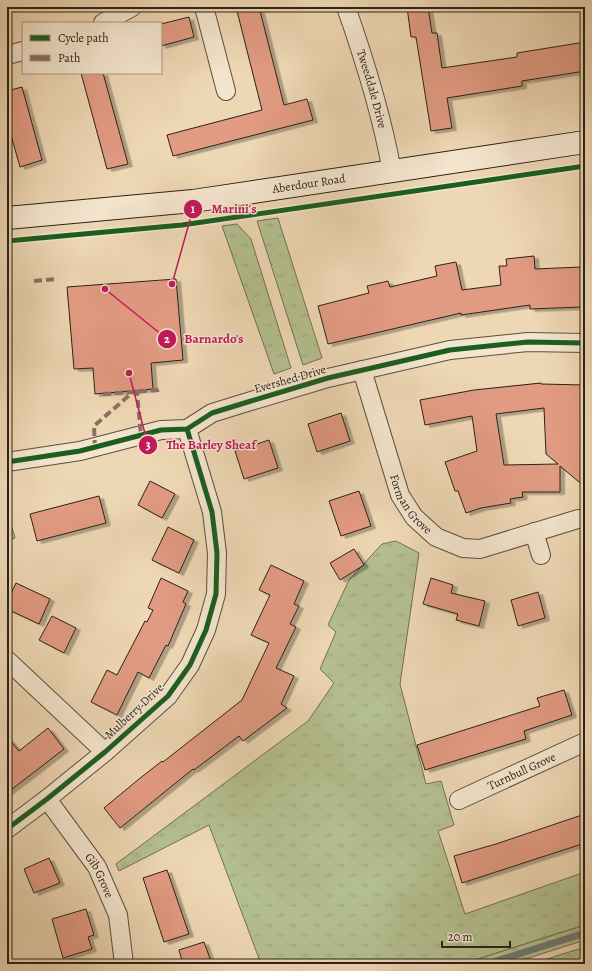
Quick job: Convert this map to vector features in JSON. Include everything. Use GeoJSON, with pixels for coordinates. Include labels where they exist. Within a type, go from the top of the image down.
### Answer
{"type":"FeatureCollection","features":[{"type":"Feature","properties":{"kind":"main road","name":"Aberdour Road"},"geometry":{"type":"LineString","coordinates":[[7,218],[193,201],[585,142]]}},
{"type":"Feature","properties":{"kind":"street"},"geometry":{"type":"LineString","coordinates":[[105,22],[132,7]]}},
{"type":"Feature","properties":{"kind":"street"},"geometry":{"type":"LineString","coordinates":[[204,7],[226,91]]}},
{"type":"Feature","properties":{"kind":"street","name":"Tweeddale Drive"},"geometry":{"type":"LineString","coordinates":[[346,7],[363,55],[377,104],[392,172]]}},
{"type":"Feature","properties":{"kind":"street"},"geometry":{"type":"LineString","coordinates":[[7,55],[22,52]]}},
{"type":"Feature","properties":{"kind":"street","name":"Evershed Drive"},"geometry":{"type":"LineString","coordinates":[[7,462],[80,452],[161,430],[187,429],[212,414],[304,385],[450,350],[528,342],[585,343]]}},
{"type":"Feature","properties":{"kind":"street","name":"Forman Grove"},"geometry":{"type":"LineString","coordinates":[[362,370],[400,494],[414,518],[436,537],[463,548],[480,549],[578,519]]}},
{"type":"Feature","properties":{"kind":"street","name":"Mulberry Drive"},"geometry":{"type":"LineString","coordinates":[[7,829],[105,752],[168,696],[190,665],[206,630],[216,594],[217,553],[212,512],[187,429]]}},
{"type":"Feature","properties":{"kind":"street"},"geometry":{"type":"LineString","coordinates":[[534,532],[541,556]]}},
{"type":"Feature","properties":{"kind":"street"},"geometry":{"type":"LineString","coordinates":[[7,660],[105,752]]}},
{"type":"Feature","properties":{"kind":"street","name":"Turnbull Grove"},"geometry":{"type":"LineString","coordinates":[[459,800],[585,742]]}},
{"type":"Feature","properties":{"kind":"street","name":"Gib Grove"},"geometry":{"type":"LineString","coordinates":[[47,799],[96,867],[118,915],[124,964]]}},
{"type":"Feature","properties":{"kind":"green space"},"geometry":{"type":"Polygon","coordinates":[[[278,218],[322,358],[303,365],[257,221],[278,218]]]}},
{"type":"Feature","properties":{"kind":"green space"},"geometry":{"type":"Polygon","coordinates":[[[237,224],[251,239],[291,368],[274,374],[222,226],[237,224]]]}},
{"type":"Feature","properties":{"kind":"green space"},"geometry":{"type":"Polygon","coordinates":[[[7,511],[15,538],[7,540],[7,511]]]}},
{"type":"Feature","properties":{"kind":"green space"},"geometry":{"type":"Polygon","coordinates":[[[396,541],[419,553],[400,684],[426,784],[441,781],[454,825],[438,831],[465,914],[585,872],[585,925],[462,964],[261,964],[209,825],[119,871],[116,864],[308,721],[334,683],[320,669],[336,632],[328,625],[349,580],[382,544],[396,541]]]}},
{"type":"Feature","properties":{"kind":"green space"},"geometry":{"type":"Polygon","coordinates":[[[585,925],[585,940],[510,964],[462,964],[585,925]]]}},
{"type":"Feature","properties":{"kind":"green space"},"geometry":{"type":"Polygon","coordinates":[[[585,947],[585,963],[531,964],[585,947]]]}},
{"type":"Feature","properties":{"kind":"building"},"geometry":{"type":"Polygon","coordinates":[[[236,7],[259,7],[284,105],[307,99],[313,120],[173,156],[167,135],[262,110],[236,7]]]}},
{"type":"Feature","properties":{"kind":"building"},"geometry":{"type":"Polygon","coordinates":[[[407,7],[428,7],[432,33],[437,33],[442,68],[517,57],[517,53],[585,42],[585,71],[522,81],[522,86],[447,98],[452,128],[431,131],[416,37],[411,37],[407,7]]]}},
{"type":"Feature","properties":{"kind":"building"},"geometry":{"type":"Polygon","coordinates":[[[189,17],[194,37],[162,46],[162,24],[189,17]]]}},
{"type":"Feature","properties":{"kind":"building"},"geometry":{"type":"Polygon","coordinates":[[[81,74],[103,74],[128,164],[107,169],[81,74]]]}},
{"type":"Feature","properties":{"kind":"building"},"geometry":{"type":"Polygon","coordinates":[[[22,87],[42,160],[20,167],[7,121],[7,91],[22,87]]]}},
{"type":"Feature","properties":{"kind":"building"},"geometry":{"type":"Polygon","coordinates":[[[534,256],[535,269],[581,267],[582,307],[530,309],[530,305],[461,315],[461,313],[328,344],[318,306],[369,293],[367,286],[388,281],[390,287],[437,276],[435,266],[456,262],[462,290],[501,285],[499,266],[507,266],[506,259],[534,256]]]}},
{"type":"Feature","properties":{"kind":"building"},"geometry":{"type":"Polygon","coordinates":[[[176,279],[183,360],[151,363],[153,389],[95,394],[93,368],[74,369],[67,287],[176,279]]]}},
{"type":"Feature","properties":{"kind":"building"},"geometry":{"type":"Polygon","coordinates":[[[541,383],[585,385],[585,487],[560,466],[560,492],[522,492],[523,497],[510,499],[511,503],[481,508],[466,513],[458,491],[455,491],[445,462],[477,451],[472,416],[425,425],[420,400],[474,390],[541,383]],[[544,408],[496,414],[504,465],[558,464],[546,454],[544,408]]]}},
{"type":"Feature","properties":{"kind":"building"},"geometry":{"type":"Polygon","coordinates":[[[341,413],[350,441],[317,452],[308,424],[341,413]]]}},
{"type":"Feature","properties":{"kind":"building"},"geometry":{"type":"Polygon","coordinates":[[[269,440],[278,468],[244,479],[235,451],[269,440]]]}},
{"type":"Feature","properties":{"kind":"building"},"geometry":{"type":"Polygon","coordinates":[[[150,481],[175,494],[162,518],[138,505],[150,481]]]}},
{"type":"Feature","properties":{"kind":"building"},"geometry":{"type":"Polygon","coordinates":[[[359,491],[371,526],[341,536],[329,501],[359,491]]]}},
{"type":"Feature","properties":{"kind":"building"},"geometry":{"type":"Polygon","coordinates":[[[99,496],[106,523],[37,541],[30,514],[99,496]]]}},
{"type":"Feature","properties":{"kind":"building"},"geometry":{"type":"Polygon","coordinates":[[[168,527],[194,540],[179,573],[152,560],[168,527]]]}},
{"type":"Feature","properties":{"kind":"building"},"geometry":{"type":"Polygon","coordinates":[[[354,549],[364,565],[340,580],[330,563],[354,549]]]}},
{"type":"Feature","properties":{"kind":"building"},"geometry":{"type":"Polygon","coordinates":[[[271,565],[304,581],[294,604],[299,606],[290,624],[296,627],[276,668],[294,676],[281,704],[287,708],[243,741],[239,736],[194,770],[193,769],[120,828],[104,808],[162,761],[163,762],[242,700],[269,643],[251,635],[270,595],[259,590],[271,565]]]}},
{"type":"Feature","properties":{"kind":"building"},"geometry":{"type":"Polygon","coordinates":[[[161,578],[188,591],[183,602],[186,604],[168,646],[166,645],[149,678],[138,672],[117,715],[91,702],[107,670],[117,675],[145,621],[147,622],[153,610],[148,608],[161,578]]]}},
{"type":"Feature","properties":{"kind":"building"},"geometry":{"type":"Polygon","coordinates":[[[431,578],[453,585],[451,593],[485,601],[479,626],[456,620],[458,614],[423,604],[431,578]]]}},
{"type":"Feature","properties":{"kind":"building"},"geometry":{"type":"Polygon","coordinates":[[[16,583],[50,599],[39,624],[7,609],[7,602],[16,583]]]}},
{"type":"Feature","properties":{"kind":"building"},"geometry":{"type":"Polygon","coordinates":[[[538,592],[545,618],[518,626],[511,600],[538,592]]]}},
{"type":"Feature","properties":{"kind":"building"},"geometry":{"type":"Polygon","coordinates":[[[52,616],[76,628],[64,653],[39,640],[52,616]]]}},
{"type":"Feature","properties":{"kind":"building"},"geometry":{"type":"Polygon","coordinates":[[[564,690],[572,715],[524,731],[526,739],[425,770],[417,745],[540,706],[537,698],[564,690]]]}},
{"type":"Feature","properties":{"kind":"building"},"geometry":{"type":"Polygon","coordinates":[[[48,728],[64,749],[7,793],[7,737],[19,751],[48,728]]]}},
{"type":"Feature","properties":{"kind":"building"},"geometry":{"type":"Polygon","coordinates":[[[585,814],[585,843],[462,883],[454,856],[496,844],[585,814]]]}},
{"type":"Feature","properties":{"kind":"building"},"geometry":{"type":"Polygon","coordinates":[[[49,858],[60,883],[34,893],[24,869],[49,858]]]}},
{"type":"Feature","properties":{"kind":"building"},"geometry":{"type":"Polygon","coordinates":[[[167,870],[189,934],[164,942],[143,878],[167,870]]]}},
{"type":"Feature","properties":{"kind":"building"},"geometry":{"type":"Polygon","coordinates":[[[86,909],[94,935],[88,937],[92,949],[63,958],[52,919],[86,909]]]}},
{"type":"Feature","properties":{"kind":"building"},"geometry":{"type":"Polygon","coordinates":[[[204,942],[212,964],[183,964],[179,950],[204,942]]]}},
{"type":"Feature","properties":{"kind":"waterway"},"geometry":{"type":"LineString","coordinates":[[487,964],[585,933]]}},
{"type":"Feature","properties":{"kind":"marked path"},"geometry":{"type":"LineString","coordinates":[[34,281],[56,279]]}},
{"type":"Feature","properties":{"kind":"marked path"},"geometry":{"type":"LineString","coordinates":[[103,394],[158,390],[162,388]]}},
{"type":"Feature","properties":{"kind":"marked path"},"geometry":{"type":"LineString","coordinates":[[133,391],[137,392],[141,435]]}},
{"type":"Feature","properties":{"kind":"marked path"},"geometry":{"type":"LineString","coordinates":[[95,448],[94,426],[133,392]]}},
{"type":"Feature","properties":{"kind":"cycle path"},"geometry":{"type":"LineString","coordinates":[[7,241],[182,225],[585,166]]}},
{"type":"Feature","properties":{"kind":"cycle path"},"geometry":{"type":"LineString","coordinates":[[7,462],[80,451],[161,430],[187,429],[212,413],[251,401],[328,378],[450,350],[528,342],[585,343]]}},
{"type":"Feature","properties":{"kind":"cycle path"},"geometry":{"type":"LineString","coordinates":[[7,829],[105,752],[168,696],[190,665],[206,630],[216,594],[217,553],[212,512],[187,429]]}},
{"type":"Feature","properties":{"kind":"place","name":"Marini's"},"geometry":{"type":"Point","coordinates":[172,284]}},
{"type":"Feature","properties":{"kind":"place","name":"Barnardo's"},"geometry":{"type":"Point","coordinates":[105,289]}},
{"type":"Feature","properties":{"kind":"place","name":"The Barley Sheaf"},"geometry":{"type":"Point","coordinates":[129,373]}}]}
